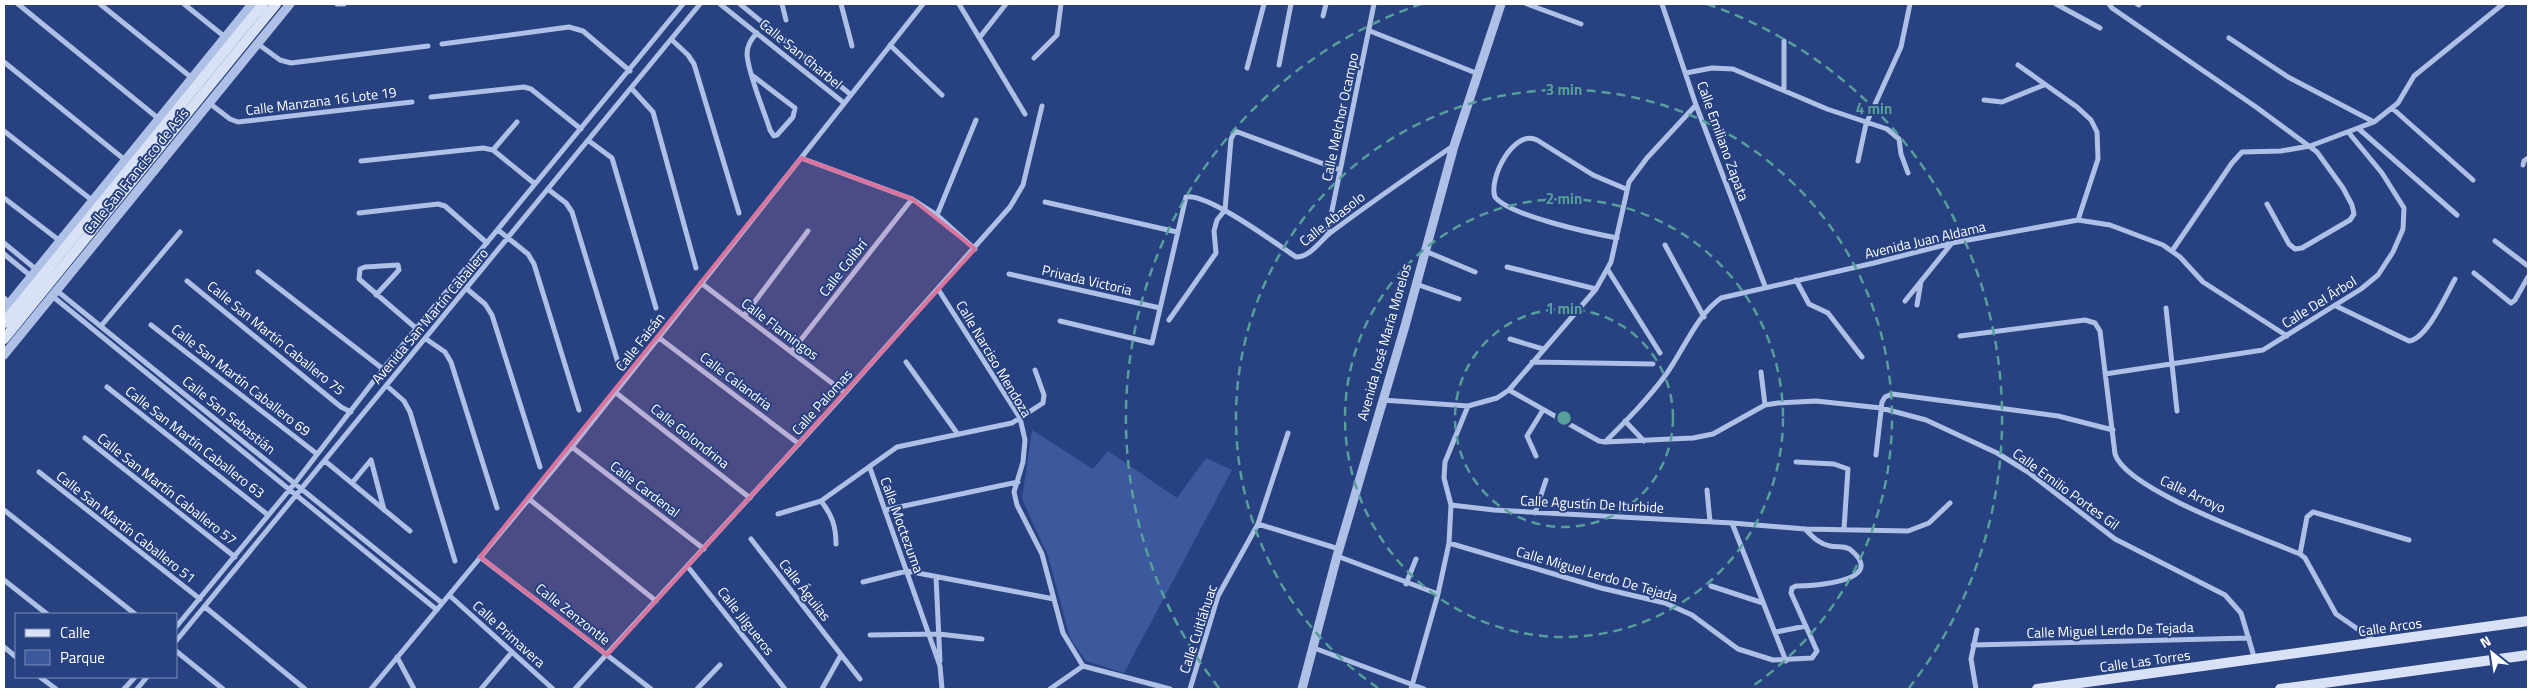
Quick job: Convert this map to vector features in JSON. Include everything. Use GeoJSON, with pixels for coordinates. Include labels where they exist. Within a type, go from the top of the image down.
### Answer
{"type":"FeatureCollection","features":[{"type":"Feature","properties":{"kind":"main road","name":"Calle San Francisco de Asís"},"geometry":{"type":"LineString","coordinates":[[4,339],[44,283],[263,4]]}},
{"type":"Feature","properties":{"kind":"main road","name":"Calle San Francisco de Asís"},"geometry":{"type":"LineString","coordinates":[[4,323],[44,283],[276,4]]}},
{"type":"Feature","properties":{"kind":"main road","name":"Calle Arcos"},"geometry":{"type":"LineString","coordinates":[[2255,660],[2528,621]]}},
{"type":"Feature","properties":{"kind":"main road"},"geometry":{"type":"LineString","coordinates":[[2280,689],[2528,655]]}},
{"type":"Feature","properties":{"kind":"main road","name":"Calle Las Torres"},"geometry":{"type":"LineString","coordinates":[[2037,689],[2255,660]]}},
{"type":"Feature","properties":{"kind":"street"},"geometry":{"type":"LineString","coordinates":[[18,4],[158,119]]}},
{"type":"Feature","properties":{"kind":"street"},"geometry":{"type":"LineString","coordinates":[[100,4],[192,78]]}},
{"type":"Feature","properties":{"kind":"street"},"geometry":{"type":"LineString","coordinates":[[184,4],[225,37]]}},
{"type":"Feature","properties":{"kind":"street","name":"Calle San Francisco de Asís"},"geometry":{"type":"LineString","coordinates":[[4,355],[44,283],[60,241],[252,4]]}},
{"type":"Feature","properties":{"kind":"street","name":"Calle San Francisco de Asís"},"geometry":{"type":"LineString","coordinates":[[6,304],[44,283],[209,103],[290,4]]}},
{"type":"Feature","properties":{"kind":"street"},"geometry":{"type":"LineString","coordinates":[[337,4],[344,4]]}},
{"type":"Feature","properties":{"kind":"street","name":"Avenida San Martín Caballero"},"geometry":{"type":"LineString","coordinates":[[178,625],[295,483],[383,369],[630,71],[683,4]]}},
{"type":"Feature","properties":{"kind":"street","name":"Avenida San Martín Caballero"},"geometry":{"type":"LineString","coordinates":[[178,639],[549,190],[700,4]]}},
{"type":"Feature","properties":{"kind":"street","name":"Calle San Charbel"},"geometry":{"type":"LineString","coordinates":[[720,4],[844,103]]}},
{"type":"Feature","properties":{"kind":"street","name":"Calle San Charbel"},"geometry":{"type":"LineString","coordinates":[[740,4],[850,94]]}},
{"type":"Feature","properties":{"kind":"street"},"geometry":{"type":"LineString","coordinates":[[782,4],[786,20]]}},
{"type":"Feature","properties":{"kind":"street"},"geometry":{"type":"LineString","coordinates":[[841,4],[852,46]]}},
{"type":"Feature","properties":{"kind":"street","name":"Calle Faisán"},"geometry":{"type":"LineString","coordinates":[[371,689],[572,447],[700,283],[923,4]]}},
{"type":"Feature","properties":{"kind":"street"},"geometry":{"type":"LineString","coordinates":[[959,4],[1025,114]]}},
{"type":"Feature","properties":{"kind":"street"},"geometry":{"type":"LineString","coordinates":[[980,37],[1006,4]]}},
{"type":"Feature","properties":{"kind":"street"},"geometry":{"type":"LineString","coordinates":[[1034,58],[1057,35],[1061,4]]}},
{"type":"Feature","properties":{"kind":"street"},"geometry":{"type":"LineString","coordinates":[[1247,68],[1264,4]]}},
{"type":"Feature","properties":{"kind":"street"},"geometry":{"type":"LineString","coordinates":[[1279,65],[1291,4]]}},
{"type":"Feature","properties":{"kind":"street"},"geometry":{"type":"LineString","coordinates":[[1323,16],[1326,4]]}},
{"type":"Feature","properties":{"kind":"street","name":"Calle Melchor Ocampo"},"geometry":{"type":"LineString","coordinates":[[1327,235],[1374,4]]}},
{"type":"Feature","properties":{"kind":"street","name":"Avenida José María Morelos"},"geometry":{"type":"LineString","coordinates":[[1302,689],[1338,553],[1454,146],[1476,73],[1501,4]]}},
{"type":"Feature","properties":{"kind":"street"},"geometry":{"type":"LineString","coordinates":[[1527,4],[1581,24]]}},
{"type":"Feature","properties":{"kind":"street","name":"Calle Emiliano Zapata"},"geometry":{"type":"LineString","coordinates":[[1662,4],[1696,105],[1765,286]]}},
{"type":"Feature","properties":{"kind":"street"},"geometry":{"type":"LineString","coordinates":[[1858,161],[1866,124],[1901,47],[1910,4]]}},
{"type":"Feature","properties":{"kind":"street"},"geometry":{"type":"LineString","coordinates":[[2056,4],[2100,28]]}},
{"type":"Feature","properties":{"kind":"street"},"geometry":{"type":"LineString","coordinates":[[2109,4],[2119,13],[2310,146],[2324,159],[2343,188],[2352,205],[2352,218],[2302,248],[2295,249],[2289,244],[2267,204]]}},
{"type":"Feature","properties":{"kind":"street"},"geometry":{"type":"LineString","coordinates":[[2172,251],[2232,163],[2242,152],[2281,151],[2310,146],[2349,133],[2374,122],[2392,108],[2403,96],[2414,76],[2503,4]]}},
{"type":"Feature","properties":{"kind":"street"},"geometry":{"type":"LineString","coordinates":[[442,44],[569,27],[584,32],[630,71]]}},
{"type":"Feature","properties":{"kind":"street"},"geometry":{"type":"LineString","coordinates":[[1370,31],[1476,73]]}},
{"type":"Feature","properties":{"kind":"street"},"geometry":{"type":"LineString","coordinates":[[753,76],[795,108],[793,117],[777,135],[774,136],[770,130],[753,76],[747,54],[748,47],[757,33]]}},
{"type":"Feature","properties":{"kind":"street"},"geometry":{"type":"LineString","coordinates":[[2230,38],[2288,76],[2374,122]]}},
{"type":"Feature","properties":{"kind":"street"},"geometry":{"type":"LineString","coordinates":[[672,40],[688,55],[694,64],[739,213]]}},
{"type":"Feature","properties":{"kind":"street"},"geometry":{"type":"LineString","coordinates":[[1784,41],[1784,90]]}},
{"type":"Feature","properties":{"kind":"street"},"geometry":{"type":"LineString","coordinates":[[258,44],[280,60],[290,63],[428,46]]}},
{"type":"Feature","properties":{"kind":"street"},"geometry":{"type":"LineString","coordinates":[[890,45],[942,95]]}},
{"type":"Feature","properties":{"kind":"street"},"geometry":{"type":"LineString","coordinates":[[4,62],[125,160]]}},
{"type":"Feature","properties":{"kind":"street"},"geometry":{"type":"LineString","coordinates":[[2018,65],[2078,107],[2091,120],[2097,132],[2098,159],[2078,220]]}},
{"type":"Feature","properties":{"kind":"street"},"geometry":{"type":"LineString","coordinates":[[1686,73],[1712,68],[1733,69],[1866,124],[1887,129],[1896,135],[1908,173]]}},
{"type":"Feature","properties":{"kind":"street"},"geometry":{"type":"LineString","coordinates":[[1984,100],[2002,102],[2044,85]]}},
{"type":"Feature","properties":{"kind":"street"},"geometry":{"type":"LineString","coordinates":[[430,97],[524,88],[531,89],[580,129]]}},
{"type":"Feature","properties":{"kind":"street"},"geometry":{"type":"LineString","coordinates":[[632,88],[653,112],[696,268]]}},
{"type":"Feature","properties":{"kind":"street","name":"Calle Manzana 16 Lote 19"},"geometry":{"type":"LineString","coordinates":[[209,103],[230,119],[238,122],[412,102]]}},
{"type":"Feature","properties":{"kind":"street"},"geometry":{"type":"LineString","coordinates":[[1382,400],[1468,406],[1489,402],[1509,390],[1596,289],[1608,270],[1626,189],[1636,170],[1696,105]]}},
{"type":"Feature","properties":{"kind":"street","name":"Calle Palomas"},"geometry":{"type":"LineString","coordinates":[[576,689],[975,249],[1010,207],[1023,186],[1042,106]]}},
{"type":"Feature","properties":{"kind":"street"},"geometry":{"type":"LineString","coordinates":[[2392,108],[2473,180]]}},
{"type":"Feature","properties":{"kind":"street"},"geometry":{"type":"LineString","coordinates":[[937,215],[976,120]]}},
{"type":"Feature","properties":{"kind":"street"},"geometry":{"type":"LineString","coordinates":[[493,150],[517,122]]}},
{"type":"Feature","properties":{"kind":"street"},"geometry":{"type":"LineString","coordinates":[[2359,129],[2457,215]]}},
{"type":"Feature","properties":{"kind":"street"},"geometry":{"type":"LineString","coordinates":[[4,131],[92,201]]}},
{"type":"Feature","properties":{"kind":"street"},"geometry":{"type":"LineString","coordinates":[[1169,320],[1216,253],[1214,232],[1217,220],[1224,210],[1230,139],[1235,131],[1340,170]]}},
{"type":"Feature","properties":{"kind":"street","name":"Calle Del Árbol"},"geometry":{"type":"LineString","coordinates":[[2105,374],[2257,352],[2270,347],[2370,283],[2382,271],[2393,252],[2405,222],[2404,208],[2382,173],[2349,133]]}},
{"type":"Feature","properties":{"kind":"street"},"geometry":{"type":"LineString","coordinates":[[1616,238],[1562,225],[1504,205],[1495,197],[1493,183],[1513,146],[1524,138],[1532,138],[1593,175],[1626,189]]}},
{"type":"Feature","properties":{"kind":"street"},"geometry":{"type":"LineString","coordinates":[[589,141],[612,158],[656,308]]}},
{"type":"Feature","properties":{"kind":"street","name":"Calle Abasolo"},"geometry":{"type":"LineString","coordinates":[[1177,232],[1186,197],[1194,196],[1224,210],[1296,257],[1304,256],[1327,235],[1454,146]]}},
{"type":"Feature","properties":{"kind":"street"},"geometry":{"type":"LineString","coordinates":[[361,161],[483,148],[493,150],[536,184]]}},
{"type":"Feature","properties":{"kind":"street"},"geometry":{"type":"LineString","coordinates":[[801,158],[912,199],[937,215],[975,249]]}},
{"type":"Feature","properties":{"kind":"street"},"geometry":{"type":"LineString","coordinates":[[2524,165],[2524,161],[2528,158]]}},
{"type":"Feature","properties":{"kind":"street"},"geometry":{"type":"LineString","coordinates":[[549,190],[566,203],[572,212],[619,366]]}},
{"type":"Feature","properties":{"kind":"street"},"geometry":{"type":"LineString","coordinates":[[4,198],[60,241]]}},
{"type":"Feature","properties":{"kind":"street","name":"Calle Colibrí"},"geometry":{"type":"LineString","coordinates":[[792,351],[912,199]]}},
{"type":"Feature","properties":{"kind":"street"},"geometry":{"type":"LineString","coordinates":[[1045,202],[1177,232],[1152,343],[1060,321]]}},
{"type":"Feature","properties":{"kind":"street"},"geometry":{"type":"LineString","coordinates":[[359,214],[438,204],[445,206],[487,243]]}},
{"type":"Feature","properties":{"kind":"street","name":"Avenida Juan Aldama"},"geometry":{"type":"LineString","coordinates":[[1606,442],[1666,374],[1704,317],[1721,298],[1765,286],[1874,264],[1952,243],[2078,220],[2093,221],[2133,232],[2172,251],[2204,282],[2287,336]]}},
{"type":"Feature","properties":{"kind":"street"},"geometry":{"type":"LineString","coordinates":[[498,230],[528,254],[534,264],[579,410]]}},
{"type":"Feature","properties":{"kind":"street"},"geometry":{"type":"LineString","coordinates":[[744,316],[808,231]]}},
{"type":"Feature","properties":{"kind":"street"},"geometry":{"type":"LineString","coordinates":[[101,326],[180,232]]}},
{"type":"Feature","properties":{"kind":"street"},"geometry":{"type":"LineString","coordinates":[[2495,241],[2528,266]]}},
{"type":"Feature","properties":{"kind":"street","name":"Calle San Sebastián"},"geometry":{"type":"LineString","coordinates":[[4,242],[44,283],[436,610]]}},
{"type":"Feature","properties":{"kind":"street"},"geometry":{"type":"LineString","coordinates":[[1905,301],[1952,243]]}},
{"type":"Feature","properties":{"kind":"street"},"geometry":{"type":"LineString","coordinates":[[1665,245],[1704,317]]}},
{"type":"Feature","properties":{"kind":"street"},"geometry":{"type":"LineString","coordinates":[[1424,251],[1475,272]]}},
{"type":"Feature","properties":{"kind":"street","name":"Calle San Sebastián"},"geometry":{"type":"LineString","coordinates":[[4,254],[101,326],[442,603]]}},
{"type":"Feature","properties":{"kind":"street"},"geometry":{"type":"LineString","coordinates":[[376,295],[399,270],[398,265],[366,267],[360,270],[359,280],[376,295],[417,329]]}},
{"type":"Feature","properties":{"kind":"street"},"geometry":{"type":"LineString","coordinates":[[1507,267],[1596,289]]}},
{"type":"Feature","properties":{"kind":"street"},"geometry":{"type":"LineString","coordinates":[[1608,270],[1660,352]]}},
{"type":"Feature","properties":{"kind":"street"},"geometry":{"type":"LineString","coordinates":[[258,272],[383,369]]}},
{"type":"Feature","properties":{"kind":"street"},"geometry":{"type":"LineString","coordinates":[[2474,273],[2511,303],[2514,302],[2528,277]]}},
{"type":"Feature","properties":{"kind":"street","name":"Privada Victoria"},"geometry":{"type":"LineString","coordinates":[[1009,274],[1160,308]]}},
{"type":"Feature","properties":{"kind":"street"},"geometry":{"type":"LineString","coordinates":[[2336,306],[2409,341],[2413,341],[2423,334],[2455,279]]}},
{"type":"Feature","properties":{"kind":"street"},"geometry":{"type":"LineString","coordinates":[[1796,280],[1809,304],[1828,313],[1862,357]]}},
{"type":"Feature","properties":{"kind":"street","name":"Calle San Martín Caballero 75"},"geometry":{"type":"LineString","coordinates":[[187,281],[342,407],[351,412]]}},
{"type":"Feature","properties":{"kind":"street"},"geometry":{"type":"LineString","coordinates":[[1917,305],[1921,281]]}},
{"type":"Feature","properties":{"kind":"street","name":"Calle Flamingos"},"geometry":{"type":"LineString","coordinates":[[700,283],[845,393]]}},
{"type":"Feature","properties":{"kind":"street"},"geometry":{"type":"LineString","coordinates":[[1416,284],[1459,299]]}},
{"type":"Feature","properties":{"kind":"street"},"geometry":{"type":"LineString","coordinates":[[467,289],[485,304],[492,315],[540,467]]}},
{"type":"Feature","properties":{"kind":"street","name":"Calle Narciso Mendoza"},"geometry":{"type":"LineString","coordinates":[[938,289],[1020,418],[1025,440],[1018,482],[1014,492],[1017,504],[1042,554],[1063,633],[1083,666]]}},
{"type":"Feature","properties":{"kind":"street"},"geometry":{"type":"LineString","coordinates":[[2166,308],[2177,412]]}},
{"type":"Feature","properties":{"kind":"street","name":"Calle Arroyo"},"geometry":{"type":"LineString","coordinates":[[1960,336],[2090,321],[2100,331],[2113,430],[2114,454],[2119,464],[2146,484],[2173,500],[2300,554]]}},
{"type":"Feature","properties":{"kind":"street","name":"Calle San Martín Caballero 69"},"geometry":{"type":"LineString","coordinates":[[151,325],[318,454]]}},
{"type":"Feature","properties":{"kind":"street","name":"Calle Calandria"},"geometry":{"type":"LineString","coordinates":[[658,337],[799,444]]}},
{"type":"Feature","properties":{"kind":"street"},"geometry":{"type":"LineString","coordinates":[[426,339],[445,352],[451,362],[497,508]]}},
{"type":"Feature","properties":{"kind":"street"},"geometry":{"type":"LineString","coordinates":[[1510,340],[1543,349]]}},
{"type":"Feature","properties":{"kind":"street"},"geometry":{"type":"LineString","coordinates":[[906,362],[957,433]]}},
{"type":"Feature","properties":{"kind":"street"},"geometry":{"type":"LineString","coordinates":[[1532,362],[1652,364]]}},
{"type":"Feature","properties":{"kind":"street","name":"Calle Moctezuma"},"geometry":{"type":"LineString","coordinates":[[942,689],[940,666],[870,468],[897,447],[1012,423],[1039,406],[1044,399],[1034,370]]}},
{"type":"Feature","properties":{"kind":"street"},"geometry":{"type":"LineString","coordinates":[[1761,372],[1765,405]]}},
{"type":"Feature","properties":{"kind":"street"},"geometry":{"type":"LineString","coordinates":[[387,386],[404,401],[410,412],[455,561]]}},
{"type":"Feature","properties":{"kind":"street","name":"Calle San Martín Caballero 63"},"geometry":{"type":"LineString","coordinates":[[107,387],[268,515]]}},
{"type":"Feature","properties":{"kind":"street","name":"Calle Emilio Portes Gil"},"geometry":{"type":"LineString","coordinates":[[1509,390],[1598,441],[1606,442],[1693,438],[1713,434],[1765,405],[1816,401],[1881,408],[1926,420],[1980,443],[2014,462],[2115,539],[2225,595],[2241,613],[2255,660]]}},
{"type":"Feature","properties":{"kind":"street","name":"Calle Golondrina"},"geometry":{"type":"LineString","coordinates":[[615,392],[750,498]]}},
{"type":"Feature","properties":{"kind":"street"},"geometry":{"type":"LineString","coordinates":[[1876,455],[1881,408],[1886,397],[1895,394],[2058,416],[2113,430]]}},
{"type":"Feature","properties":{"kind":"street"},"geometry":{"type":"LineString","coordinates":[[1412,687],[1438,594],[1449,543],[1451,505],[1444,478],[1445,462],[1468,406]]}},
{"type":"Feature","properties":{"kind":"street"},"geometry":{"type":"LineString","coordinates":[[1536,456],[1526,436],[1542,410]]}},
{"type":"Feature","properties":{"kind":"street"},"geometry":{"type":"LineString","coordinates":[[1626,421],[1644,441]]}},
{"type":"Feature","properties":{"kind":"street","name":"Calle Cuitláhuac"},"geometry":{"type":"LineString","coordinates":[[1190,689],[1218,596],[1258,524],[1288,433]]}},
{"type":"Feature","properties":{"kind":"street","name":"Calle San Martín Caballero 57"},"geometry":{"type":"LineString","coordinates":[[85,438],[235,557]]}},
{"type":"Feature","properties":{"kind":"street","name":"Calle Cardenal"},"geometry":{"type":"LineString","coordinates":[[572,447],[704,549]]}},
{"type":"Feature","properties":{"kind":"street"},"geometry":{"type":"LineString","coordinates":[[325,460],[410,530]]}},
{"type":"Feature","properties":{"kind":"street"},"geometry":{"type":"LineString","coordinates":[[352,483],[371,460],[384,510]]}},
{"type":"Feature","properties":{"kind":"street"},"geometry":{"type":"LineString","coordinates":[[1796,462],[1834,464],[1848,469],[1844,528]]}},
{"type":"Feature","properties":{"kind":"street"},"geometry":{"type":"LineString","coordinates":[[778,514],[821,501],[870,468]]}},
{"type":"Feature","properties":{"kind":"street","name":"Calle San Martín Caballero 51"},"geometry":{"type":"LineString","coordinates":[[39,472],[200,599]]}},
{"type":"Feature","properties":{"kind":"street"},"geometry":{"type":"LineString","coordinates":[[1535,512],[1546,480]]}},
{"type":"Feature","properties":{"kind":"street"},"geometry":{"type":"LineString","coordinates":[[885,510],[1018,482]]}},
{"type":"Feature","properties":{"kind":"street"},"geometry":{"type":"LineString","coordinates":[[1707,490],[1710,522]]}},
{"type":"Feature","properties":{"kind":"street"},"geometry":{"type":"LineString","coordinates":[[529,499],[656,601]]}},
{"type":"Feature","properties":{"kind":"street"},"geometry":{"type":"LineString","coordinates":[[821,501],[831,513],[836,528],[836,544]]}},
{"type":"Feature","properties":{"kind":"street","name":"Calle Agustín De Iturbide"},"geometry":{"type":"LineString","coordinates":[[1451,505],[1805,529],[1844,528],[1901,532],[1916,530],[1929,523],[1950,503]]}},
{"type":"Feature","properties":{"kind":"street"},"geometry":{"type":"LineString","coordinates":[[4,510],[134,613]]}},
{"type":"Feature","properties":{"kind":"street"},"geometry":{"type":"LineString","coordinates":[[2378,643],[2336,614],[2305,558],[2300,554],[2307,517],[2313,512],[2409,540]]}},
{"type":"Feature","properties":{"kind":"street"},"geometry":{"type":"LineString","coordinates":[[1732,523],[1786,661]]}},
{"type":"Feature","properties":{"kind":"street"},"geometry":{"type":"LineString","coordinates":[[1258,524],[1338,553],[1406,584],[1438,594]]}},
{"type":"Feature","properties":{"kind":"street"},"geometry":{"type":"LineString","coordinates":[[1776,632],[1806,626],[1792,593],[1792,588],[1796,586],[1837,584],[1856,576],[1860,568],[1860,562],[1853,552],[1846,548],[1830,546],[1816,541],[1805,529]]}},
{"type":"Feature","properties":{"kind":"street","name":"Calle Águilas"},"geometry":{"type":"LineString","coordinates":[[751,539],[860,680]]}},
{"type":"Feature","properties":{"kind":"street","name":"Calle Miguel Lerdo De Tejada"},"geometry":{"type":"LineString","coordinates":[[1449,543],[1601,588],[1665,603],[1692,614],[1738,649],[1773,660],[1786,661],[1815,656],[1817,651],[1806,626]]}},
{"type":"Feature","properties":{"kind":"street","name":"Calle Zenzontle"},"geometry":{"type":"LineString","coordinates":[[480,557],[651,689]]}},
{"type":"Feature","properties":{"kind":"street"},"geometry":{"type":"LineString","coordinates":[[1406,584],[1416,559]]}},
{"type":"Feature","properties":{"kind":"street","name":"Calle Jilgueros"},"geometry":{"type":"LineString","coordinates":[[688,566],[785,689]]}},
{"type":"Feature","properties":{"kind":"street"},"geometry":{"type":"LineString","coordinates":[[863,582],[907,571],[1054,599]]}},
{"type":"Feature","properties":{"kind":"street"},"geometry":{"type":"LineString","coordinates":[[936,577],[940,666]]}},
{"type":"Feature","properties":{"kind":"street"},"geometry":{"type":"LineString","coordinates":[[4,580],[46,613]]}},
{"type":"Feature","properties":{"kind":"street"},"geometry":{"type":"LineString","coordinates":[[1711,586],[1763,603]]}},
{"type":"Feature","properties":{"kind":"street","name":"Calle Primavera"},"geometry":{"type":"LineString","coordinates":[[449,595],[553,689]]}},
{"type":"Feature","properties":{"kind":"street"},"geometry":{"type":"LineString","coordinates":[[205,607],[305,689]]}},
{"type":"Feature","properties":{"kind":"street"},"geometry":{"type":"LineString","coordinates":[[1976,689],[1971,659],[1977,630]]}},
{"type":"Feature","properties":{"kind":"street"},"geometry":{"type":"LineString","coordinates":[[870,635],[939,634],[982,640]]}},
{"type":"Feature","properties":{"kind":"street","name":"Calle Miguel Lerdo De Tejada"},"geometry":{"type":"LineString","coordinates":[[1973,645],[2249,638]]}},
{"type":"Feature","properties":{"kind":"street"},"geometry":{"type":"LineString","coordinates":[[4,647],[15,656]]}},
{"type":"Feature","properties":{"kind":"street"},"geometry":{"type":"LineString","coordinates":[[1314,648],[1412,687],[1424,689]]}},
{"type":"Feature","properties":{"kind":"street"},"geometry":{"type":"LineString","coordinates":[[481,689],[512,652]]}},
{"type":"Feature","properties":{"kind":"street"},"geometry":{"type":"LineString","coordinates":[[178,653],[223,689]]}},
{"type":"Feature","properties":{"kind":"street"},"geometry":{"type":"LineString","coordinates":[[822,689],[841,655]]}},
{"type":"Feature","properties":{"kind":"street"},"geometry":{"type":"LineString","coordinates":[[397,657],[414,689]]}},
{"type":"Feature","properties":{"kind":"street"},"geometry":{"type":"LineString","coordinates":[[698,689],[720,665]]}},
{"type":"Feature","properties":{"kind":"street"},"geometry":{"type":"LineString","coordinates":[[1050,689],[1083,666],[1170,689]]}},
{"type":"Feature","properties":{"kind":"street"},"geometry":{"type":"LineString","coordinates":[[41,678],[56,689]]}},
{"type":"Feature","properties":{"kind":"street"},"geometry":{"type":"LineString","coordinates":[[138,689],[146,678]]}},
{"type":"Feature","properties":{"kind":"street"},"geometry":{"type":"LineString","coordinates":[[124,689],[133,679]]}},
{"type":"Feature","properties":{"kind":"highlighted area"},"geometry":{"type":"Polygon","coordinates":[[[801,158],[912,199],[975,249],[607,655],[480,557],[801,158]]]}},
{"type":"Feature","properties":{"kind":"green space"},"geometry":{"type":"Polygon","coordinates":[[[1032,430],[1093,469],[1108,451],[1177,498],[1206,458],[1232,470],[1124,673],[1086,661],[1070,638],[1048,556],[1022,499],[1032,430]]]}}]}
